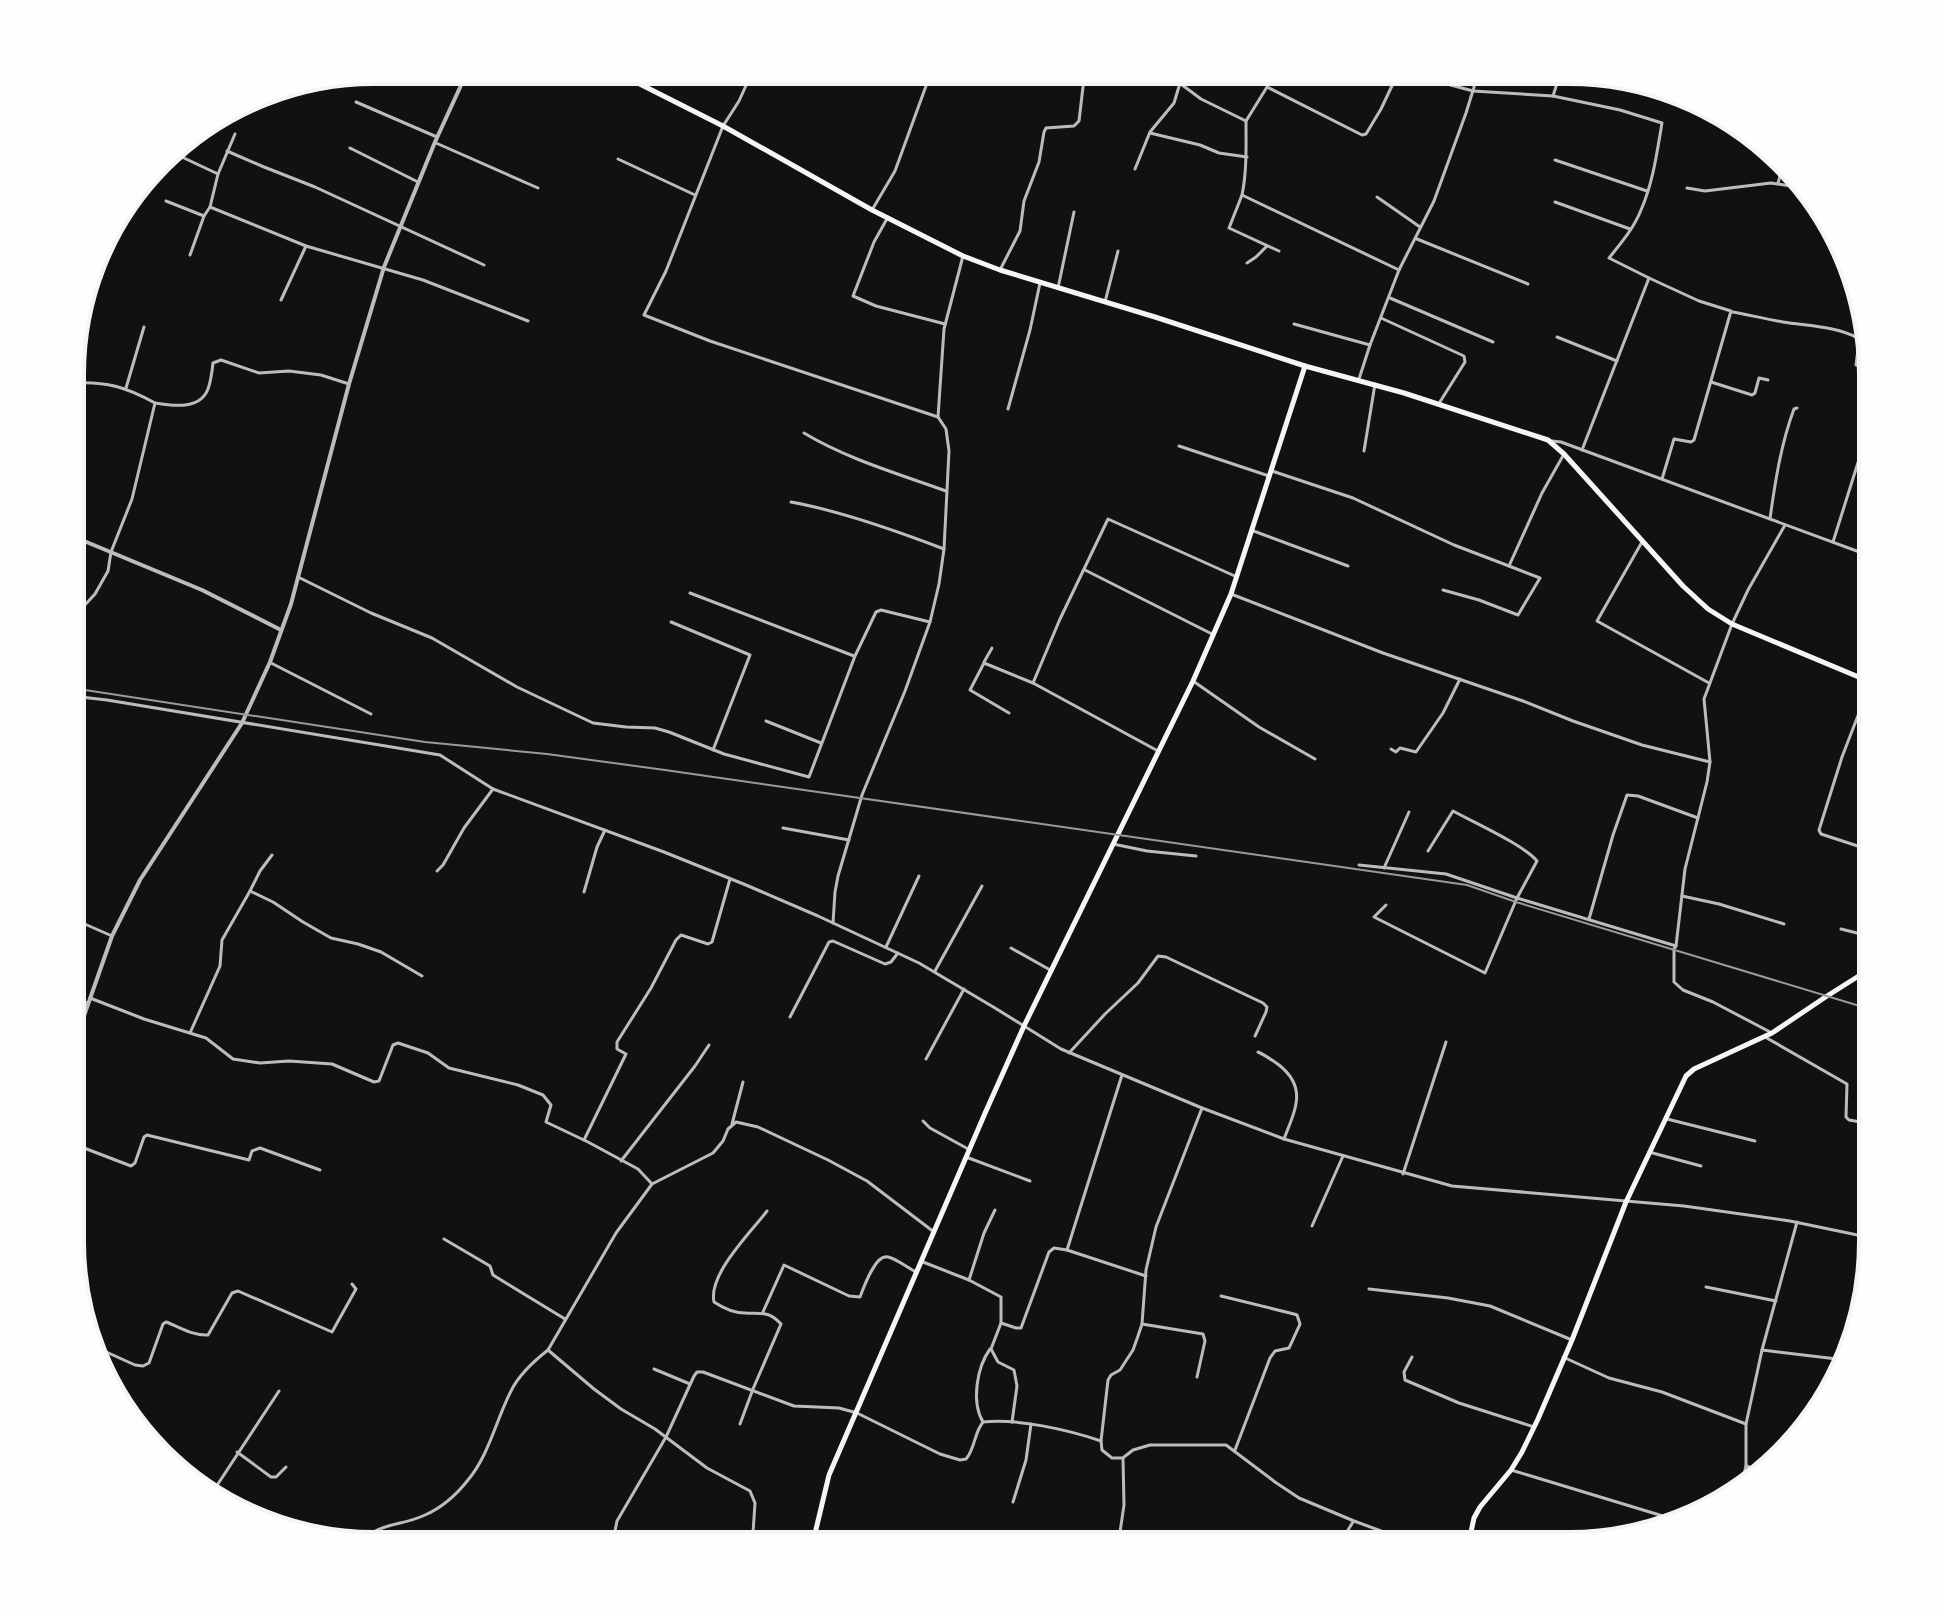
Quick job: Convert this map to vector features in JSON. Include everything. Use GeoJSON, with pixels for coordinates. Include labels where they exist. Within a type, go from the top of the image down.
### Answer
{"type":"FeatureCollection","features":[{"type":"Feature","properties":{"kind":"main road"},"geometry":{"type":"LineString","coordinates":[[640,84],[963,256],[1040,283],[1305,366],[1359,379],[1548,440],[1708,609],[1732,624],[1859,677]]}},
{"type":"Feature","properties":{"kind":"main road"},"geometry":{"type":"LineString","coordinates":[[815,1532],[829,1475],[1024,1026],[1214,635],[1237,577],[1305,366]]}},
{"type":"Feature","properties":{"kind":"main road"},"geometry":{"type":"LineString","coordinates":[[1471,1532],[1480,1507],[1511,1470],[1534,1427],[1626,1202],[1686,1076],[1694,1069],[1772,1033],[1859,976]]}},
{"type":"Feature","properties":{"kind":"street"},"geometry":{"type":"LineString","coordinates":[[84,1015],[112,936],[140,880],[242,723],[270,662],[291,604],[349,384],[384,267],[462,84]]}},
{"type":"Feature","properties":{"kind":"street"},"geometry":{"type":"LineString","coordinates":[[747,84],[723,126],[666,271],[644,315],[710,341],[938,417],[946,429],[949,451],[944,549],[930,622],[862,795],[835,892],[833,923]]}},
{"type":"Feature","properties":{"kind":"street"},"geometry":{"type":"LineString","coordinates":[[872,210],[895,171],[927,84]]}},
{"type":"Feature","properties":{"kind":"street"},"geometry":{"type":"LineString","coordinates":[[1000,270],[1020,231],[1024,201],[1039,162],[1044,132],[1046,128],[1074,126],[1079,121],[1083,84]]}},
{"type":"Feature","properties":{"kind":"street"},"geometry":{"type":"LineString","coordinates":[[1135,169],[1150,132],[1174,103],[1181,84]]}},
{"type":"Feature","properties":{"kind":"street"},"geometry":{"type":"LineString","coordinates":[[1182,84],[1201,99],[1246,121]]}},
{"type":"Feature","properties":{"kind":"street"},"geometry":{"type":"LineString","coordinates":[[1279,251],[1229,228],[1242,195],[1247,157],[1246,121],[1267,87],[1362,135],[1366,134],[1393,84]]}},
{"type":"Feature","properties":{"kind":"street"},"geometry":{"type":"LineString","coordinates":[[1447,84],[1473,91],[1553,96],[1620,110],[1662,123],[1640,212],[1609,258],[1699,301],[1778,321],[1841,331],[1857,338]]}},
{"type":"Feature","properties":{"kind":"street"},"geometry":{"type":"LineString","coordinates":[[1359,379],[1399,270],[1434,201],[1475,84]]}},
{"type":"Feature","properties":{"kind":"street"},"geometry":{"type":"LineString","coordinates":[[1553,96],[1557,84]]}},
{"type":"Feature","properties":{"kind":"street"},"geometry":{"type":"LineString","coordinates":[[356,102],[538,188]]}},
{"type":"Feature","properties":{"kind":"street"},"geometry":{"type":"LineString","coordinates":[[1150,132],[1219,153],[1247,157]]}},
{"type":"Feature","properties":{"kind":"street"},"geometry":{"type":"LineString","coordinates":[[190,255],[235,134]]}},
{"type":"Feature","properties":{"kind":"street"},"geometry":{"type":"LineString","coordinates":[[350,148],[418,182]]}},
{"type":"Feature","properties":{"kind":"street"},"geometry":{"type":"LineString","coordinates":[[227,151],[315,187],[484,265]]}},
{"type":"Feature","properties":{"kind":"street"},"geometry":{"type":"LineString","coordinates":[[182,157],[218,174]]}},
{"type":"Feature","properties":{"kind":"street"},"geometry":{"type":"LineString","coordinates":[[618,159],[695,195]]}},
{"type":"Feature","properties":{"kind":"street"},"geometry":{"type":"LineString","coordinates":[[1555,160],[1647,191]]}},
{"type":"Feature","properties":{"kind":"street"},"geometry":{"type":"LineString","coordinates":[[1778,184],[1780,176]]}},
{"type":"Feature","properties":{"kind":"street"},"geometry":{"type":"LineString","coordinates":[[1687,188],[1705,191],[1738,186],[1789,186]]}},
{"type":"Feature","properties":{"kind":"street"},"geometry":{"type":"LineString","coordinates":[[1242,195],[1399,270]]}},
{"type":"Feature","properties":{"kind":"street"},"geometry":{"type":"LineString","coordinates":[[1377,197],[1420,227]]}},
{"type":"Feature","properties":{"kind":"street"},"geometry":{"type":"LineString","coordinates":[[166,201],[204,216]]}},
{"type":"Feature","properties":{"kind":"street"},"geometry":{"type":"LineString","coordinates":[[1555,202],[1630,229]]}},
{"type":"Feature","properties":{"kind":"street"},"geometry":{"type":"LineString","coordinates":[[210,207],[306,246],[423,280],[528,321]]}},
{"type":"Feature","properties":{"kind":"street"},"geometry":{"type":"LineString","coordinates":[[1058,288],[1074,212]]}},
{"type":"Feature","properties":{"kind":"street"},"geometry":{"type":"LineString","coordinates":[[888,217],[874,242],[853,296],[876,306],[945,324]]}},
{"type":"Feature","properties":{"kind":"street"},"geometry":{"type":"LineString","coordinates":[[1415,238],[1528,284]]}},
{"type":"Feature","properties":{"kind":"street"},"geometry":{"type":"LineString","coordinates":[[281,300],[306,246]]}},
{"type":"Feature","properties":{"kind":"street"},"geometry":{"type":"LineString","coordinates":[[1247,263],[1267,246]]}},
{"type":"Feature","properties":{"kind":"street"},"geometry":{"type":"LineString","coordinates":[[1105,302],[1118,251]]}},
{"type":"Feature","properties":{"kind":"street"},"geometry":{"type":"LineString","coordinates":[[938,417],[945,324],[963,256]]}},
{"type":"Feature","properties":{"kind":"street"},"geometry":{"type":"LineString","coordinates":[[1582,450],[1649,278]]}},
{"type":"Feature","properties":{"kind":"street"},"geometry":{"type":"LineString","coordinates":[[1008,409],[1040,283]]}},
{"type":"Feature","properties":{"kind":"street"},"geometry":{"type":"LineString","coordinates":[[1388,297],[1493,342]]}},
{"type":"Feature","properties":{"kind":"street"},"geometry":{"type":"LineString","coordinates":[[1662,479],[1674,439],[1694,440],[1731,311]]}},
{"type":"Feature","properties":{"kind":"street"},"geometry":{"type":"LineString","coordinates":[[1380,318],[1464,356],[1465,362],[1438,405]]}},
{"type":"Feature","properties":{"kind":"street"},"geometry":{"type":"LineString","coordinates":[[1294,324],[1370,345]]}},
{"type":"Feature","properties":{"kind":"street"},"geometry":{"type":"LineString","coordinates":[[126,388],[144,327]]}},
{"type":"Feature","properties":{"kind":"street"},"geometry":{"type":"LineString","coordinates":[[1557,337],[1617,361]]}},
{"type":"Feature","properties":{"kind":"street"},"geometry":{"type":"LineString","coordinates":[[84,383],[101,382],[126,388],[155,403],[175,406],[191,404],[203,398],[209,388],[213,363],[221,360],[259,373],[289,371],[321,375],[349,384]]}},
{"type":"Feature","properties":{"kind":"street"},"geometry":{"type":"LineString","coordinates":[[1711,382],[1752,395],[1759,378],[1768,380]]}},
{"type":"Feature","properties":{"kind":"street"},"geometry":{"type":"LineString","coordinates":[[1364,451],[1375,384]]}},
{"type":"Feature","properties":{"kind":"street"},"geometry":{"type":"LineString","coordinates":[[84,606],[108,571],[111,552],[132,499],[155,403]]}},
{"type":"Feature","properties":{"kind":"street"},"geometry":{"type":"LineString","coordinates":[[1770,519],[1783,449],[1791,417],[1797,408]]}},
{"type":"Feature","properties":{"kind":"street"},"geometry":{"type":"LineString","coordinates":[[804,433],[864,461],[946,491]]}},
{"type":"Feature","properties":{"kind":"street"},"geometry":{"type":"LineString","coordinates":[[1548,440],[1561,442],[1859,552]]}},
{"type":"Feature","properties":{"kind":"street"},"geometry":{"type":"LineString","coordinates":[[1179,446],[1353,498],[1454,545],[1540,578],[1518,615],[1443,590]]}},
{"type":"Feature","properties":{"kind":"street"},"geometry":{"type":"LineString","coordinates":[[1509,566],[1542,493],[1564,454]]}},
{"type":"Feature","properties":{"kind":"street"},"geometry":{"type":"LineString","coordinates":[[1833,542],[1859,459]]}},
{"type":"Feature","properties":{"kind":"street"},"geometry":{"type":"LineString","coordinates":[[791,502],[856,519],[944,549]]}},
{"type":"Feature","properties":{"kind":"street"},"geometry":{"type":"LineString","coordinates":[[1033,683],[1108,519],[1237,577]]}},
{"type":"Feature","properties":{"kind":"street"},"geometry":{"type":"LineString","coordinates":[[1772,1033],[1683,990],[1674,982],[1674,949],[1685,869],[1710,762],[1704,699],[1732,624],[1785,525]]}},
{"type":"Feature","properties":{"kind":"street"},"geometry":{"type":"LineString","coordinates":[[1251,530],[1348,566]]}},
{"type":"Feature","properties":{"kind":"street"},"geometry":{"type":"LineString","coordinates":[[84,541],[202,590],[281,630]]}},
{"type":"Feature","properties":{"kind":"street"},"geometry":{"type":"LineString","coordinates":[[1642,541],[1597,621],[1709,683]]}},
{"type":"Feature","properties":{"kind":"street"},"geometry":{"type":"LineString","coordinates":[[1084,570],[1214,635]]}},
{"type":"Feature","properties":{"kind":"street"},"geometry":{"type":"LineString","coordinates":[[298,577],[371,613],[432,638],[517,687],[593,723],[655,728],[713,750],[809,777],[855,656],[876,612],[881,610],[930,622]]}},
{"type":"Feature","properties":{"kind":"street"},"geometry":{"type":"LineString","coordinates":[[690,593],[855,656]]}},
{"type":"Feature","properties":{"kind":"street"},"geometry":{"type":"LineString","coordinates":[[1231,594],[1383,653],[1642,745],[1710,762]]}},
{"type":"Feature","properties":{"kind":"street"},"geometry":{"type":"LineString","coordinates":[[671,622],[750,655],[713,750]]}},
{"type":"Feature","properties":{"kind":"street"},"geometry":{"type":"LineString","coordinates":[[992,648],[970,690],[1009,713]]}},
{"type":"Feature","properties":{"kind":"street"},"geometry":{"type":"LineString","coordinates":[[270,662],[371,714]]}},
{"type":"Feature","properties":{"kind":"street"},"geometry":{"type":"LineString","coordinates":[[984,663],[1033,683],[1158,751]]}},
{"type":"Feature","properties":{"kind":"street"},"geometry":{"type":"LineString","coordinates":[[1391,749],[1416,752],[1443,713],[1460,679]]}},
{"type":"Feature","properties":{"kind":"street"},"geometry":{"type":"LineString","coordinates":[[1193,681],[1259,727],[1315,759]]}},
{"type":"Feature","properties":{"kind":"street"},"geometry":{"type":"LineString","coordinates":[[84,697],[440,755],[493,789],[730,879],[886,947],[935,971],[1069,1053],[1284,1139],[1452,1186],[1684,1206],[1797,1222],[1859,1236]]}},
{"type":"Feature","properties":{"kind":"street"},"geometry":{"type":"LineString","coordinates":[[1859,713],[1819,830],[1821,834],[1859,846]]}},
{"type":"Feature","properties":{"kind":"street"},"geometry":{"type":"LineString","coordinates":[[766,721],[821,743]]}},
{"type":"Feature","properties":{"kind":"street"},"geometry":{"type":"LineString","coordinates":[[437,871],[493,789]]}},
{"type":"Feature","properties":{"kind":"street"},"geometry":{"type":"LineString","coordinates":[[1589,920],[1627,795],[1638,796],[1698,818]]}},
{"type":"Feature","properties":{"kind":"street"},"geometry":{"type":"LineString","coordinates":[[1386,905],[1374,917],[1485,973],[1536,859],[1453,811],[1428,851]]}},
{"type":"Feature","properties":{"kind":"street"},"geometry":{"type":"LineString","coordinates":[[1384,868],[1409,812]]}},
{"type":"Feature","properties":{"kind":"street"},"geometry":{"type":"LineString","coordinates":[[783,828],[849,840]]}},
{"type":"Feature","properties":{"kind":"street"},"geometry":{"type":"LineString","coordinates":[[584,892],[605,830]]}},
{"type":"Feature","properties":{"kind":"street"},"geometry":{"type":"LineString","coordinates":[[1113,844],[1196,856]]}},
{"type":"Feature","properties":{"kind":"street"},"geometry":{"type":"LineString","coordinates":[[190,1033],[220,966],[222,940],[272,855]]}},
{"type":"Feature","properties":{"kind":"street"},"geometry":{"type":"LineString","coordinates":[[1359,865],[1446,874],[1676,946]]}},
{"type":"Feature","properties":{"kind":"street"},"geometry":{"type":"LineString","coordinates":[[886,947],[919,876]]}},
{"type":"Feature","properties":{"kind":"street"},"geometry":{"type":"LineString","coordinates":[[584,1140],[626,1054],[617,1049],[617,1042],[676,940],[681,935],[708,944],[712,942],[730,879]]}},
{"type":"Feature","properties":{"kind":"street"},"geometry":{"type":"LineString","coordinates":[[935,971],[982,886]]}},
{"type":"Feature","properties":{"kind":"street"},"geometry":{"type":"LineString","coordinates":[[250,891],[331,938],[381,952],[422,976]]}},
{"type":"Feature","properties":{"kind":"street"},"geometry":{"type":"LineString","coordinates":[[1682,896],[1784,924]]}},
{"type":"Feature","properties":{"kind":"street"},"geometry":{"type":"LineString","coordinates":[[84,924],[112,936]]}},
{"type":"Feature","properties":{"kind":"street"},"geometry":{"type":"LineString","coordinates":[[1841,929],[1859,934]]}},
{"type":"Feature","properties":{"kind":"street"},"geometry":{"type":"LineString","coordinates":[[790,1017],[829,942],[885,964],[898,953]]}},
{"type":"Feature","properties":{"kind":"street"},"geometry":{"type":"LineString","coordinates":[[1011,948],[1052,971]]}},
{"type":"Feature","properties":{"kind":"street"},"geometry":{"type":"LineString","coordinates":[[1069,1053],[1138,983],[1158,956],[1263,1003],[1267,1007],[1266,1012],[1255,1036]]}},
{"type":"Feature","properties":{"kind":"street"},"geometry":{"type":"LineString","coordinates":[[926,1059],[964,989]]}},
{"type":"Feature","properties":{"kind":"street"},"geometry":{"type":"LineString","coordinates":[[84,1000],[206,1038],[233,1059],[260,1063],[289,1061],[332,1064],[374,1082],[379,1081],[393,1045],[398,1043],[428,1053],[449,1068],[518,1085],[543,1095],[551,1105],[546,1122],[638,1169],[652,1184]]}},
{"type":"Feature","properties":{"kind":"street"},"geometry":{"type":"LineString","coordinates":[[1765,1037],[1847,1084],[1846,1117],[1859,1122]]}},
{"type":"Feature","properties":{"kind":"street"},"geometry":{"type":"LineString","coordinates":[[1403,1174],[1446,1042]]}},
{"type":"Feature","properties":{"kind":"street"},"geometry":{"type":"LineString","coordinates":[[621,1161],[709,1045]]}},
{"type":"Feature","properties":{"kind":"street"},"geometry":{"type":"LineString","coordinates":[[1258,1052],[1288,1072],[1296,1083],[1298,1098],[1284,1139]]}},
{"type":"Feature","properties":{"kind":"street"},"geometry":{"type":"LineString","coordinates":[[1067,1250],[1122,1075]]}},
{"type":"Feature","properties":{"kind":"street"},"geometry":{"type":"LineString","coordinates":[[373,1532],[423,1516],[458,1491],[470,1478],[512,1388],[532,1363],[548,1350],[616,1233],[652,1184],[713,1153],[732,1124],[743,1082]]}},
{"type":"Feature","properties":{"kind":"street"},"geometry":{"type":"LineString","coordinates":[[1202,1108],[1156,1227],[1146,1276],[1142,1324],[1133,1350],[1120,1370],[1108,1380],[1102,1450],[1112,1458],[1123,1458],[1133,1450],[1150,1445],[1226,1445],[1299,1498],[1384,1532]]}},
{"type":"Feature","properties":{"kind":"street"},"geometry":{"type":"LineString","coordinates":[[1667,1119],[1755,1141]]}},
{"type":"Feature","properties":{"kind":"street"},"geometry":{"type":"LineString","coordinates":[[923,1121],[970,1150]]}},
{"type":"Feature","properties":{"kind":"street"},"geometry":{"type":"LineString","coordinates":[[732,1124],[736,1122],[758,1127],[828,1160],[867,1181],[934,1232]]}},
{"type":"Feature","properties":{"kind":"street"},"geometry":{"type":"LineString","coordinates":[[84,1148],[131,1166],[147,1135],[249,1160],[252,1151],[260,1148],[320,1170]]}},
{"type":"Feature","properties":{"kind":"street"},"geometry":{"type":"LineString","coordinates":[[1649,1152],[1701,1166]]}},
{"type":"Feature","properties":{"kind":"street"},"geometry":{"type":"LineString","coordinates":[[1312,1226],[1343,1156]]}},
{"type":"Feature","properties":{"kind":"street"},"geometry":{"type":"LineString","coordinates":[[966,1157],[1030,1181]]}},
{"type":"Feature","properties":{"kind":"street"},"geometry":{"type":"LineString","coordinates":[[969,1280],[995,1210]]}},
{"type":"Feature","properties":{"kind":"street"},"geometry":{"type":"LineString","coordinates":[[740,1424],[781,1324],[763,1312],[742,1314],[724,1309],[714,1302],[714,1287],[725,1264],[767,1211]]}},
{"type":"Feature","properties":{"kind":"street"},"geometry":{"type":"LineString","coordinates":[[1744,1473],[1746,1424],[1762,1350],[1797,1222]]}},
{"type":"Feature","properties":{"kind":"street"},"geometry":{"type":"LineString","coordinates":[[444,1239],[490,1266],[493,1275],[565,1319]]}},
{"type":"Feature","properties":{"kind":"street"},"geometry":{"type":"LineString","coordinates":[[1001,1323],[1021,1328],[1049,1252],[1054,1248],[1146,1276]]}},
{"type":"Feature","properties":{"kind":"street"},"geometry":{"type":"LineString","coordinates":[[763,1312],[784,1265],[849,1296],[860,1297],[876,1263],[882,1258],[888,1257],[916,1272]]}},
{"type":"Feature","properties":{"kind":"street"},"geometry":{"type":"LineString","coordinates":[[921,1262],[969,1280],[1001,1297],[1001,1323],[981,1365],[978,1385],[977,1404],[983,1422]]}},
{"type":"Feature","properties":{"kind":"street"},"geometry":{"type":"LineString","coordinates":[[105,1352],[143,1366],[149,1363],[163,1324],[166,1322],[208,1335],[232,1293],[238,1291],[332,1332],[356,1289],[352,1284]]}},
{"type":"Feature","properties":{"kind":"street"},"geometry":{"type":"LineString","coordinates":[[1706,1287],[1776,1301]]}},
{"type":"Feature","properties":{"kind":"street"},"geometry":{"type":"LineString","coordinates":[[1369,1289],[1490,1306],[1572,1340]]}},
{"type":"Feature","properties":{"kind":"street"},"geometry":{"type":"LineString","coordinates":[[1221,1296],[1297,1315],[1300,1324],[1289,1348],[1275,1351],[1270,1358],[1235,1450]]}},
{"type":"Feature","properties":{"kind":"street"},"geometry":{"type":"LineString","coordinates":[[1142,1324],[1203,1334],[1205,1341],[1197,1377]]}},
{"type":"Feature","properties":{"kind":"street"},"geometry":{"type":"LineString","coordinates":[[991,1349],[998,1362],[1014,1370],[1017,1386],[1012,1422]]}},
{"type":"Feature","properties":{"kind":"street"},"geometry":{"type":"LineString","coordinates":[[548,1350],[594,1389],[707,1468],[750,1491],[755,1503],[753,1532]]}},
{"type":"Feature","properties":{"kind":"street"},"geometry":{"type":"LineString","coordinates":[[1762,1350],[1834,1359]]}},
{"type":"Feature","properties":{"kind":"street"},"geometry":{"type":"LineString","coordinates":[[1412,1357],[1404,1372],[1405,1380],[1459,1403],[1534,1427]]}},
{"type":"Feature","properties":{"kind":"street"},"geometry":{"type":"LineString","coordinates":[[1563,1357],[1609,1378],[1662,1392],[1746,1424]]}},
{"type":"Feature","properties":{"kind":"street"},"geometry":{"type":"LineString","coordinates":[[654,1369],[690,1384]]}},
{"type":"Feature","properties":{"kind":"street"},"geometry":{"type":"LineString","coordinates":[[615,1532],[617,1521],[666,1437],[697,1372],[753,1389],[794,1406],[839,1408],[857,1413],[940,1454],[960,1460],[970,1454],[976,1432],[983,1422]]}},
{"type":"Feature","properties":{"kind":"street"},"geometry":{"type":"LineString","coordinates":[[217,1485],[279,1391]]}},
{"type":"Feature","properties":{"kind":"street"},"geometry":{"type":"LineString","coordinates":[[983,1422],[1031,1424],[1101,1441]]}},
{"type":"Feature","properties":{"kind":"street"},"geometry":{"type":"LineString","coordinates":[[1013,1502],[1026,1460],[1031,1424]]}},
{"type":"Feature","properties":{"kind":"street"},"geometry":{"type":"LineString","coordinates":[[237,1452],[271,1477],[276,1477],[286,1467]]}},
{"type":"Feature","properties":{"kind":"street"},"geometry":{"type":"LineString","coordinates":[[1120,1532],[1124,1505],[1123,1458]]}},
{"type":"Feature","properties":{"kind":"street"},"geometry":{"type":"LineString","coordinates":[[1746,1466],[1751,1468]]}},
{"type":"Feature","properties":{"kind":"street"},"geometry":{"type":"LineString","coordinates":[[1511,1470],[1664,1516]]}},
{"type":"Feature","properties":{"kind":"street"},"geometry":{"type":"LineString","coordinates":[[1347,1532],[1354,1521]]}},
{"type":"Feature","properties":{"kind":"railway"},"geometry":{"type":"LineString","coordinates":[[84,690],[425,742],[665,770],[1467,885],[1859,1006]]}}]}
